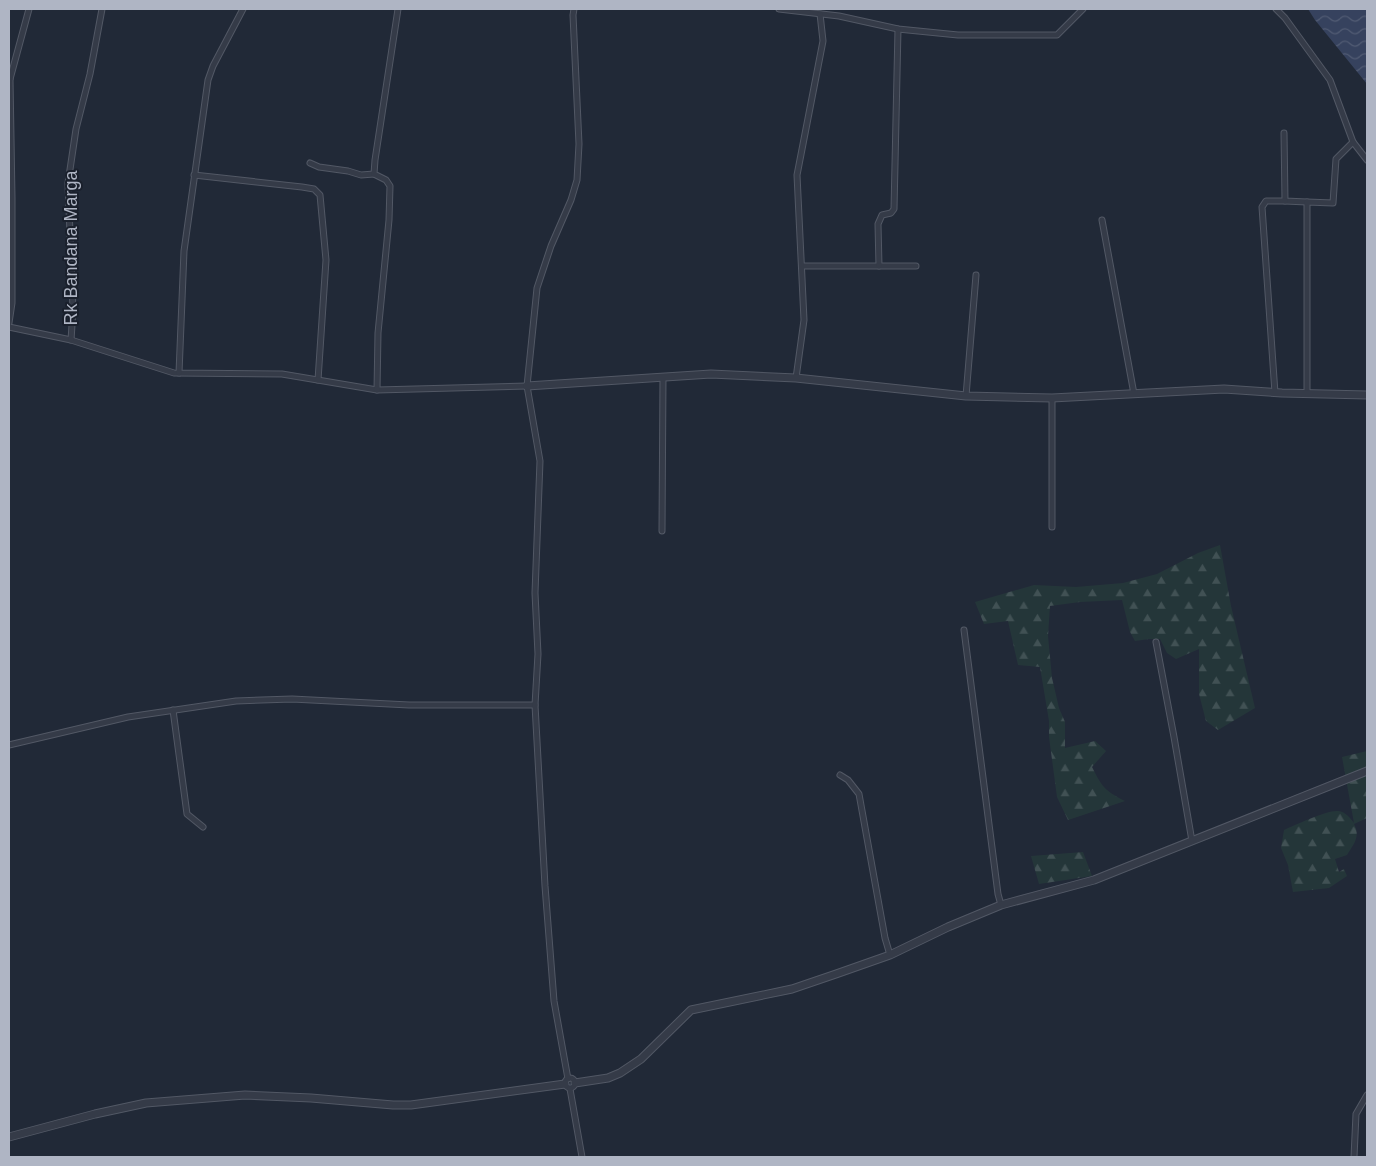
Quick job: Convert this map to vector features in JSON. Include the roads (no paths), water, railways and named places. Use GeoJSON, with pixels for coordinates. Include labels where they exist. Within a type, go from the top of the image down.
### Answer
{"type":"FeatureCollection","features":[{"type":"Feature","properties":{"kind":"street"},"geometry":{"type":"LineString","coordinates":[[9,322],[12,303],[12,198],[9,79],[29,9]]}},
{"type":"Feature","properties":{"kind":"street","name":"Rk Bandana Marga"},"geometry":{"type":"LineString","coordinates":[[71,340],[73,310],[68,183],[76,130],[90,74],[102,9]]}},
{"type":"Feature","properties":{"kind":"street"},"geometry":{"type":"LineString","coordinates":[[179,374],[184,251],[208,80],[213,66],[243,9]]}},
{"type":"Feature","properties":{"kind":"street"},"geometry":{"type":"LineString","coordinates":[[374,174],[398,9]]}},
{"type":"Feature","properties":{"kind":"street"},"geometry":{"type":"LineString","coordinates":[[574,9],[579,144],[577,180],[537,288],[527,386],[540,461],[536,592],[538,654],[535,705],[545,886],[554,1001],[582,1157]]}},
{"type":"Feature","properties":{"kind":"street"},"geometry":{"type":"LineString","coordinates":[[779,9],[840,16],[898,29],[958,35],[1057,34],[1083,9]]}},
{"type":"Feature","properties":{"kind":"street"},"geometry":{"type":"LineString","coordinates":[[1276,9],[1285,18],[1330,80],[1353,142],[1367,160]]}},
{"type":"Feature","properties":{"kind":"street"},"geometry":{"type":"LineString","coordinates":[[796,378],[804,320],[797,175],[823,41],[820,14]]}},
{"type":"Feature","properties":{"kind":"street"},"geometry":{"type":"LineString","coordinates":[[879,266],[878,224],[882,215],[891,213],[894,209],[898,29]]}},
{"type":"Feature","properties":{"kind":"street"},"geometry":{"type":"LineString","coordinates":[[1284,133],[1285,201]]}},
{"type":"Feature","properties":{"kind":"street"},"geometry":{"type":"LineString","coordinates":[[1275,393],[1262,207],[1266,201],[1333,203],[1336,159],[1353,142]]}},
{"type":"Feature","properties":{"kind":"street"},"geometry":{"type":"LineString","coordinates":[[310,163],[319,167],[361,175],[374,174],[386,180],[390,186],[389,220],[378,333],[377,390]]}},
{"type":"Feature","properties":{"kind":"street"},"geometry":{"type":"LineString","coordinates":[[194,175],[302,187],[314,189],[320,195],[326,260],[318,380]]}},
{"type":"Feature","properties":{"kind":"street"},"geometry":{"type":"LineString","coordinates":[[1307,202],[1307,394]]}},
{"type":"Feature","properties":{"kind":"street"},"geometry":{"type":"LineString","coordinates":[[1102,220],[1134,394]]}},
{"type":"Feature","properties":{"kind":"street"},"geometry":{"type":"LineString","coordinates":[[802,266],[916,266]]}},
{"type":"Feature","properties":{"kind":"street"},"geometry":{"type":"LineString","coordinates":[[966,396],[976,275]]}},
{"type":"Feature","properties":{"kind":"street"},"geometry":{"type":"LineString","coordinates":[[9,327],[71,340],[174,374],[282,374],[377,390],[527,386],[711,374],[796,378],[966,396],[1052,398],[1224,389],[1275,393],[1367,395]]}},
{"type":"Feature","properties":{"kind":"street"},"geometry":{"type":"LineString","coordinates":[[662,531],[663,377]]}},
{"type":"Feature","properties":{"kind":"street"},"geometry":{"type":"LineString","coordinates":[[1052,398],[1052,527]]}},
{"type":"Feature","properties":{"kind":"street"},"geometry":{"type":"LineString","coordinates":[[964,630],[998,894],[1001,905]]}},
{"type":"Feature","properties":{"kind":"street"},"geometry":{"type":"LineString","coordinates":[[1156,642],[1192,841]]}},
{"type":"Feature","properties":{"kind":"street"},"geometry":{"type":"LineString","coordinates":[[9,745],[128,717],[236,701],[292,699],[409,705],[535,705]]}},
{"type":"Feature","properties":{"kind":"street"},"geometry":{"type":"LineString","coordinates":[[173,710],[186,814],[204,827]]}},
{"type":"Feature","properties":{"kind":"street"},"geometry":{"type":"LineString","coordinates":[[9,1137],[95,1114],[146,1103],[244,1096],[311,1098],[411,1105],[608,1078],[620,1073],[641,1059],[691,1010],[792,989],[890,955],[948,927],[1001,905],[1094,880],[1367,772]]}},
{"type":"Feature","properties":{"kind":"street"},"geometry":{"type":"LineString","coordinates":[[840,775],[848,780],[859,794],[885,938],[890,955]]}},
{"type":"Feature","properties":{"kind":"street"},"geometry":{"type":"LineString","coordinates":[[1354,1157],[1356,1114],[1367,1096]]}},
{"type":"Feature","properties":{"kind":"water"},"geometry":{"type":"Polygon","coordinates":[[[1308,9],[1367,9],[1367,84],[1315,20],[1308,9]]]}}]}
